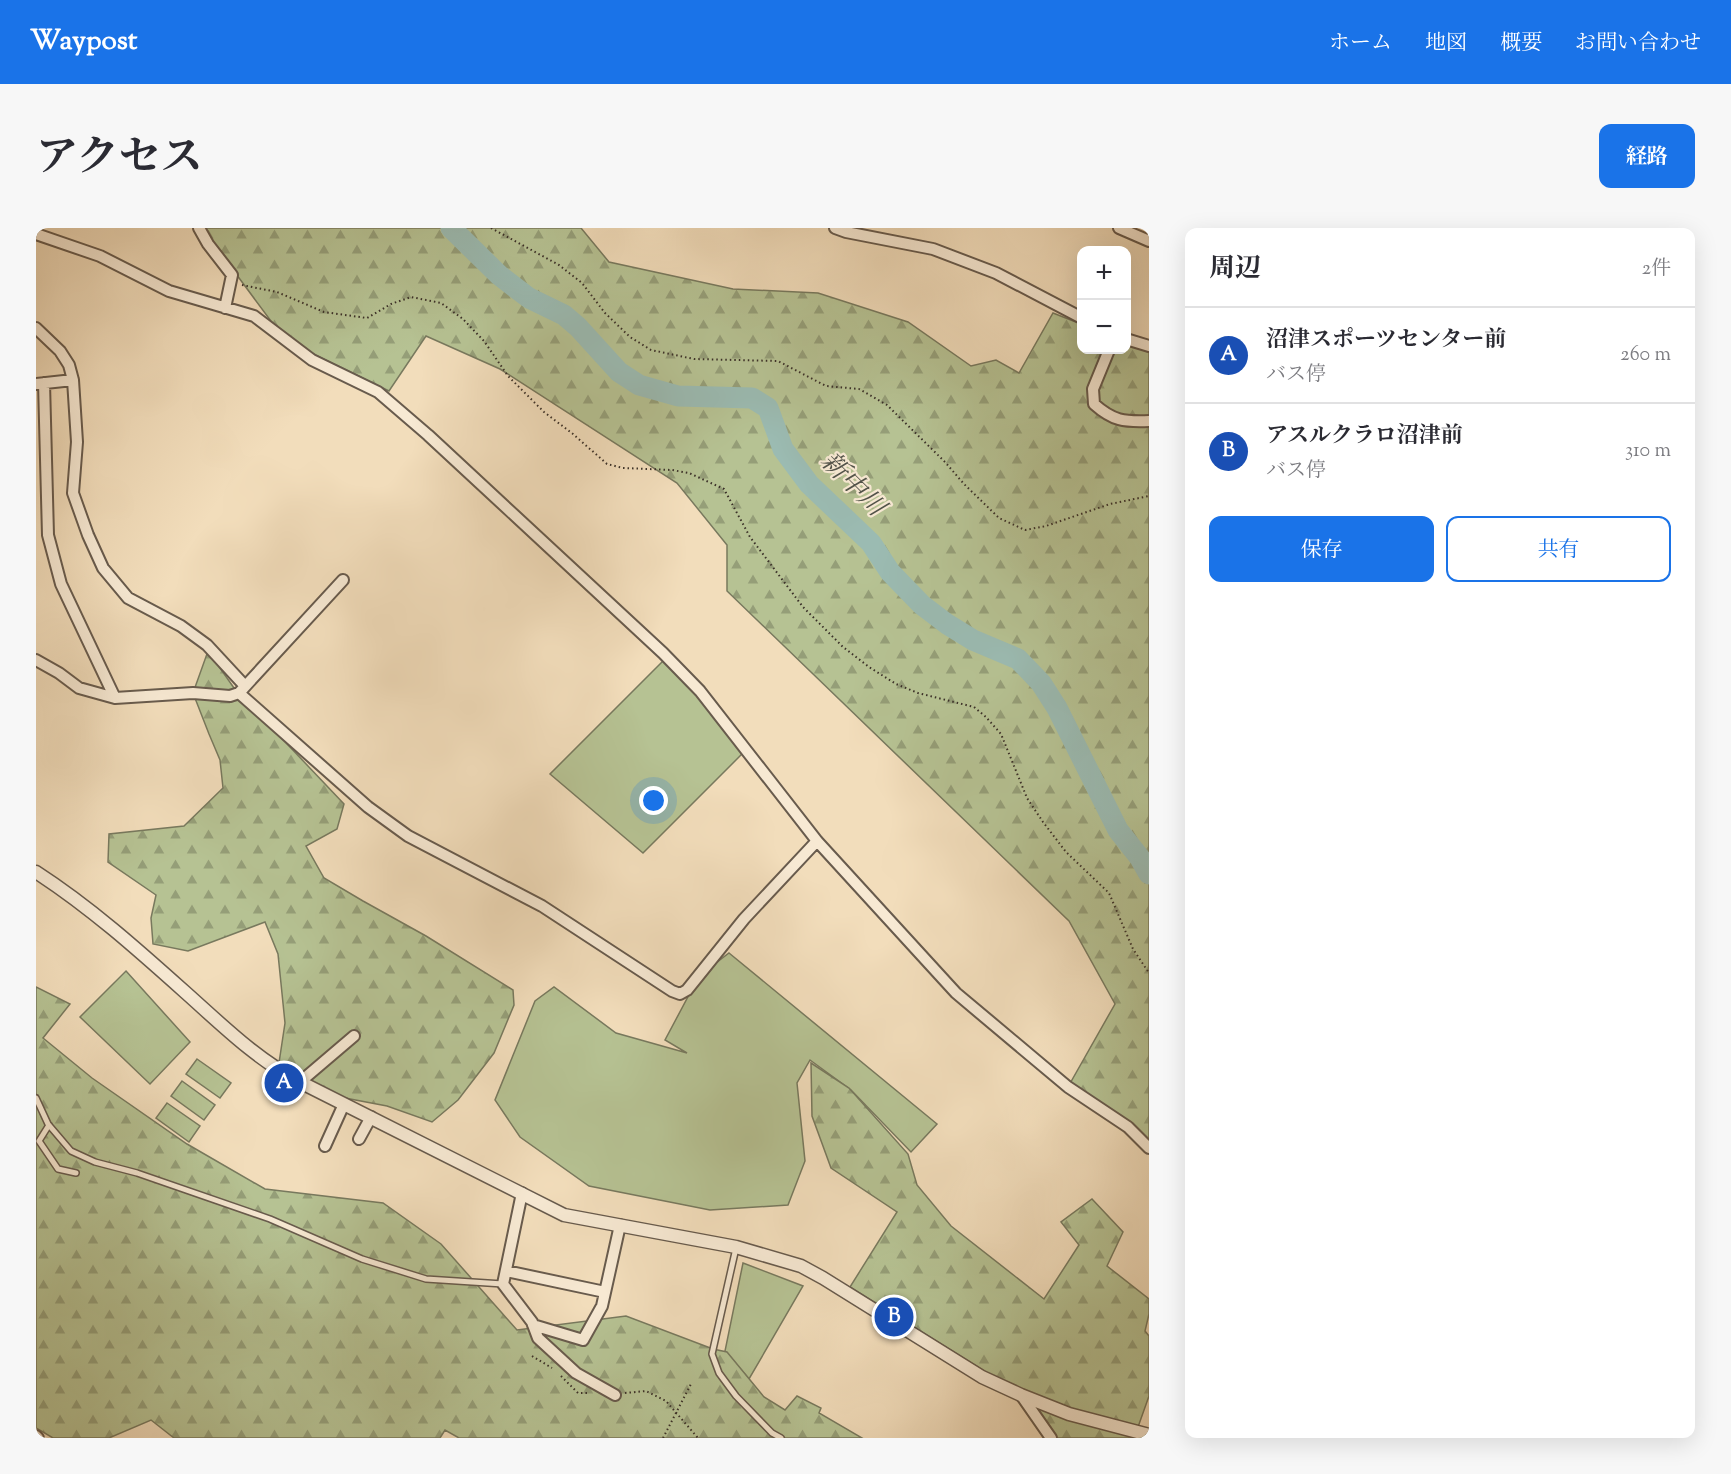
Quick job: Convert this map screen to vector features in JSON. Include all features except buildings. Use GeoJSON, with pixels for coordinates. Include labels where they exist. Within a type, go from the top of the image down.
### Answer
{"type":"FeatureCollection","features":[{"type":"Feature","properties":{"kind":"street"},"geometry":{"type":"LineString","coordinates":[[200,228],[208,244],[232,275],[225,308]]}},
{"type":"Feature","properties":{"kind":"street"},"geometry":{"type":"LineString","coordinates":[[835,228],[933,249],[996,273],[1077,315]]}},
{"type":"Feature","properties":{"kind":"street"},"geometry":{"type":"LineString","coordinates":[[1119,228],[1149,240]]}},
{"type":"Feature","properties":{"kind":"street"},"geometry":{"type":"LineString","coordinates":[[36,234],[100,256],[169,291],[254,316],[312,360],[378,392],[428,435],[663,653],[700,691],[817,841],[956,993],[1068,1087],[1128,1127],[1149,1148]]}},
{"type":"Feature","properties":{"kind":"street"},"geometry":{"type":"LineString","coordinates":[[36,328],[60,351],[69,365],[73,380],[76,442],[73,493],[103,568],[128,598],[181,626],[207,645],[242,689],[368,807],[408,836],[542,906],[680,994],[687,990],[744,919],[817,841]]}},
{"type":"Feature","properties":{"kind":"street"},"geometry":{"type":"LineString","coordinates":[[1131,341],[1149,346]]}},
{"type":"Feature","properties":{"kind":"street"},"geometry":{"type":"LineString","coordinates":[[1107,354],[1093,389],[1094,404],[1105,414],[1125,422],[1149,422]]}},
{"type":"Feature","properties":{"kind":"street"},"geometry":{"type":"LineString","coordinates":[[73,380],[40,383],[48,536],[61,584],[115,698]]}},
{"type":"Feature","properties":{"kind":"street"},"geometry":{"type":"LineString","coordinates":[[36,660],[79,688],[115,698],[193,693],[230,696],[242,689],[343,580]]}},
{"type":"Feature","properties":{"kind":"street"},"geometry":{"type":"LineString","coordinates":[[36,872],[74,897],[123,936],[259,1058],[300,1082],[564,1215],[736,1247],[801,1266],[982,1377],[1069,1414],[1149,1435]]}},
{"type":"Feature","properties":{"kind":"street"},"geometry":{"type":"LineString","coordinates":[[300,1082],[354,1036]]}},
{"type":"Feature","properties":{"kind":"street"},"geometry":{"type":"LineString","coordinates":[[325,1146],[344,1104]]}},
{"type":"Feature","properties":{"kind":"street"},"geometry":{"type":"LineString","coordinates":[[359,1139],[371,1117]]}},
{"type":"Feature","properties":{"kind":"street"},"geometry":{"type":"LineString","coordinates":[[522,1193],[503,1284],[533,1325],[538,1338],[576,1373],[615,1395]]}},
{"type":"Feature","properties":{"kind":"street"},"geometry":{"type":"LineString","coordinates":[[533,1325],[583,1340],[602,1306],[620,1225]]}},
{"type":"Feature","properties":{"kind":"street"},"geometry":{"type":"LineString","coordinates":[[506,1270],[605,1292]]}},
{"type":"Feature","properties":{"kind":"street"},"geometry":{"type":"LineString","coordinates":[[1021,1395],[1051,1438]]}},
{"type":"Feature","properties":{"kind":"lane"},"geometry":{"type":"LineString","coordinates":[[36,1098],[49,1125],[71,1151],[95,1162],[137,1173],[270,1219],[362,1259],[426,1279],[503,1284]]}},
{"type":"Feature","properties":{"kind":"lane"},"geometry":{"type":"LineString","coordinates":[[49,1125],[39,1141],[58,1169],[76,1173]]}},
{"type":"Feature","properties":{"kind":"lane"},"geometry":{"type":"LineString","coordinates":[[736,1247],[712,1354],[719,1373],[736,1396],[772,1433],[781,1438]]}},
{"type":"Feature","properties":{"kind":"path"},"geometry":{"type":"LineString","coordinates":[[491,228],[560,265],[582,283],[605,312],[630,337],[651,350],[694,359],[778,361],[826,386],[860,389],[887,405],[999,518],[1025,530],[1046,526],[1110,504],[1149,496]]}},
{"type":"Feature","properties":{"kind":"path"},"geometry":{"type":"LineString","coordinates":[[231,283],[277,291],[324,312],[367,318],[391,304],[411,297],[441,303],[464,319],[484,341],[508,376],[544,412],[607,464],[623,468],[689,473],[724,489],[750,537],[803,607],[843,647],[896,684],[918,693],[974,708],[986,717],[1001,734],[1027,798],[1066,852],[1109,893],[1133,949],[1149,973]]}},
{"type":"Feature","properties":{"kind":"path"},"geometry":{"type":"LineString","coordinates":[[663,1438],[692,1382]]}},
{"type":"Feature","properties":{"kind":"green space"},"geometry":{"type":"Polygon","coordinates":[[[202,228],[581,228],[609,262],[733,289],[818,293],[908,322],[971,366],[996,360],[1019,373],[1053,313],[1077,322],[1077,354],[1131,354],[1131,344],[1149,351],[1149,1151],[1068,1087],[1115,1004],[1069,921],[727,591],[727,545],[677,483],[500,369],[426,336],[389,391],[285,340],[202,228]]]}},
{"type":"Feature","properties":{"kind":"green space"},"geometry":{"type":"Polygon","coordinates":[[[208,651],[234,688],[344,804],[337,829],[306,846],[324,878],[426,936],[513,990],[514,1005],[494,1053],[458,1100],[432,1122],[387,1106],[324,1094],[279,1063],[285,1023],[278,954],[265,922],[188,951],[153,944],[151,918],[156,895],[108,862],[109,834],[184,826],[223,788],[220,760],[193,693],[208,651]]]}},
{"type":"Feature","properties":{"kind":"green space"},"geometry":{"type":"Polygon","coordinates":[[[664,660],[704,696],[743,753],[643,853],[550,774],[664,660]]]}},
{"type":"Feature","properties":{"kind":"green space"},"geometry":{"type":"Polygon","coordinates":[[[729,953],[937,1124],[911,1152],[851,1090],[810,1060],[797,1083],[805,1161],[788,1205],[710,1210],[589,1186],[520,1137],[495,1100],[535,1001],[554,987],[616,1033],[687,1053],[665,1040],[699,976],[729,953]]]}},
{"type":"Feature","properties":{"kind":"green space"},"geometry":{"type":"Polygon","coordinates":[[[126,971],[190,1042],[150,1084],[80,1017],[126,971]]]}},
{"type":"Feature","properties":{"kind":"green space"},"geometry":{"type":"Polygon","coordinates":[[[36,987],[70,1004],[43,1038],[92,1078],[187,1144],[265,1189],[383,1203],[441,1244],[517,1330],[626,1316],[713,1349],[727,1352],[764,1397],[785,1410],[797,1396],[821,1408],[819,1413],[862,1438],[459,1438],[445,1430],[440,1438],[174,1438],[151,1420],[109,1438],[53,1438],[36,1428],[36,987]]]}},
{"type":"Feature","properties":{"kind":"green space"},"geometry":{"type":"Polygon","coordinates":[[[197,1059],[231,1083],[220,1098],[186,1074],[197,1059]]]}},
{"type":"Feature","properties":{"kind":"green space"},"geometry":{"type":"Polygon","coordinates":[[[811,1063],[849,1088],[908,1154],[917,1185],[951,1226],[1044,1299],[1079,1245],[1061,1222],[1092,1199],[1123,1232],[1107,1266],[1149,1299],[1149,1314],[1145,1331],[1149,1336],[1149,1396],[1138,1427],[1149,1438],[1054,1438],[1021,1394],[850,1287],[897,1212],[831,1168],[812,1116],[811,1063]]]}},
{"type":"Feature","properties":{"kind":"green space"},"geometry":{"type":"Polygon","coordinates":[[[182,1081],[215,1105],[204,1120],[171,1096],[182,1081]]]}},
{"type":"Feature","properties":{"kind":"green space"},"geometry":{"type":"Polygon","coordinates":[[[167,1103],[200,1126],[189,1142],[156,1118],[167,1103]]]}},
{"type":"Feature","properties":{"kind":"green space"},"geometry":{"type":"Polygon","coordinates":[[[743,1263],[803,1286],[749,1379],[725,1351],[743,1263]]]}},
{"type":"Feature","properties":{"kind":"waterway","name":"新中川"},"geometry":{"type":"LineString","coordinates":[[451,228],[499,275],[529,298],[564,315],[619,372],[639,385],[678,396],[752,398],[768,408],[783,449],[809,484],[871,543],[890,572],[922,605],[973,640],[1018,659],[1041,683],[1057,708],[1118,830],[1140,858],[1149,874]]}},
{"type":"Feature","properties":{"kind":"place","name":"沼津スポーツセンター前"},"geometry":{"type":"Point","coordinates":[284,1083]}},
{"type":"Feature","properties":{"kind":"place","name":"アスルクラロ沼津前"},"geometry":{"type":"Point","coordinates":[894,1317]}}]}
